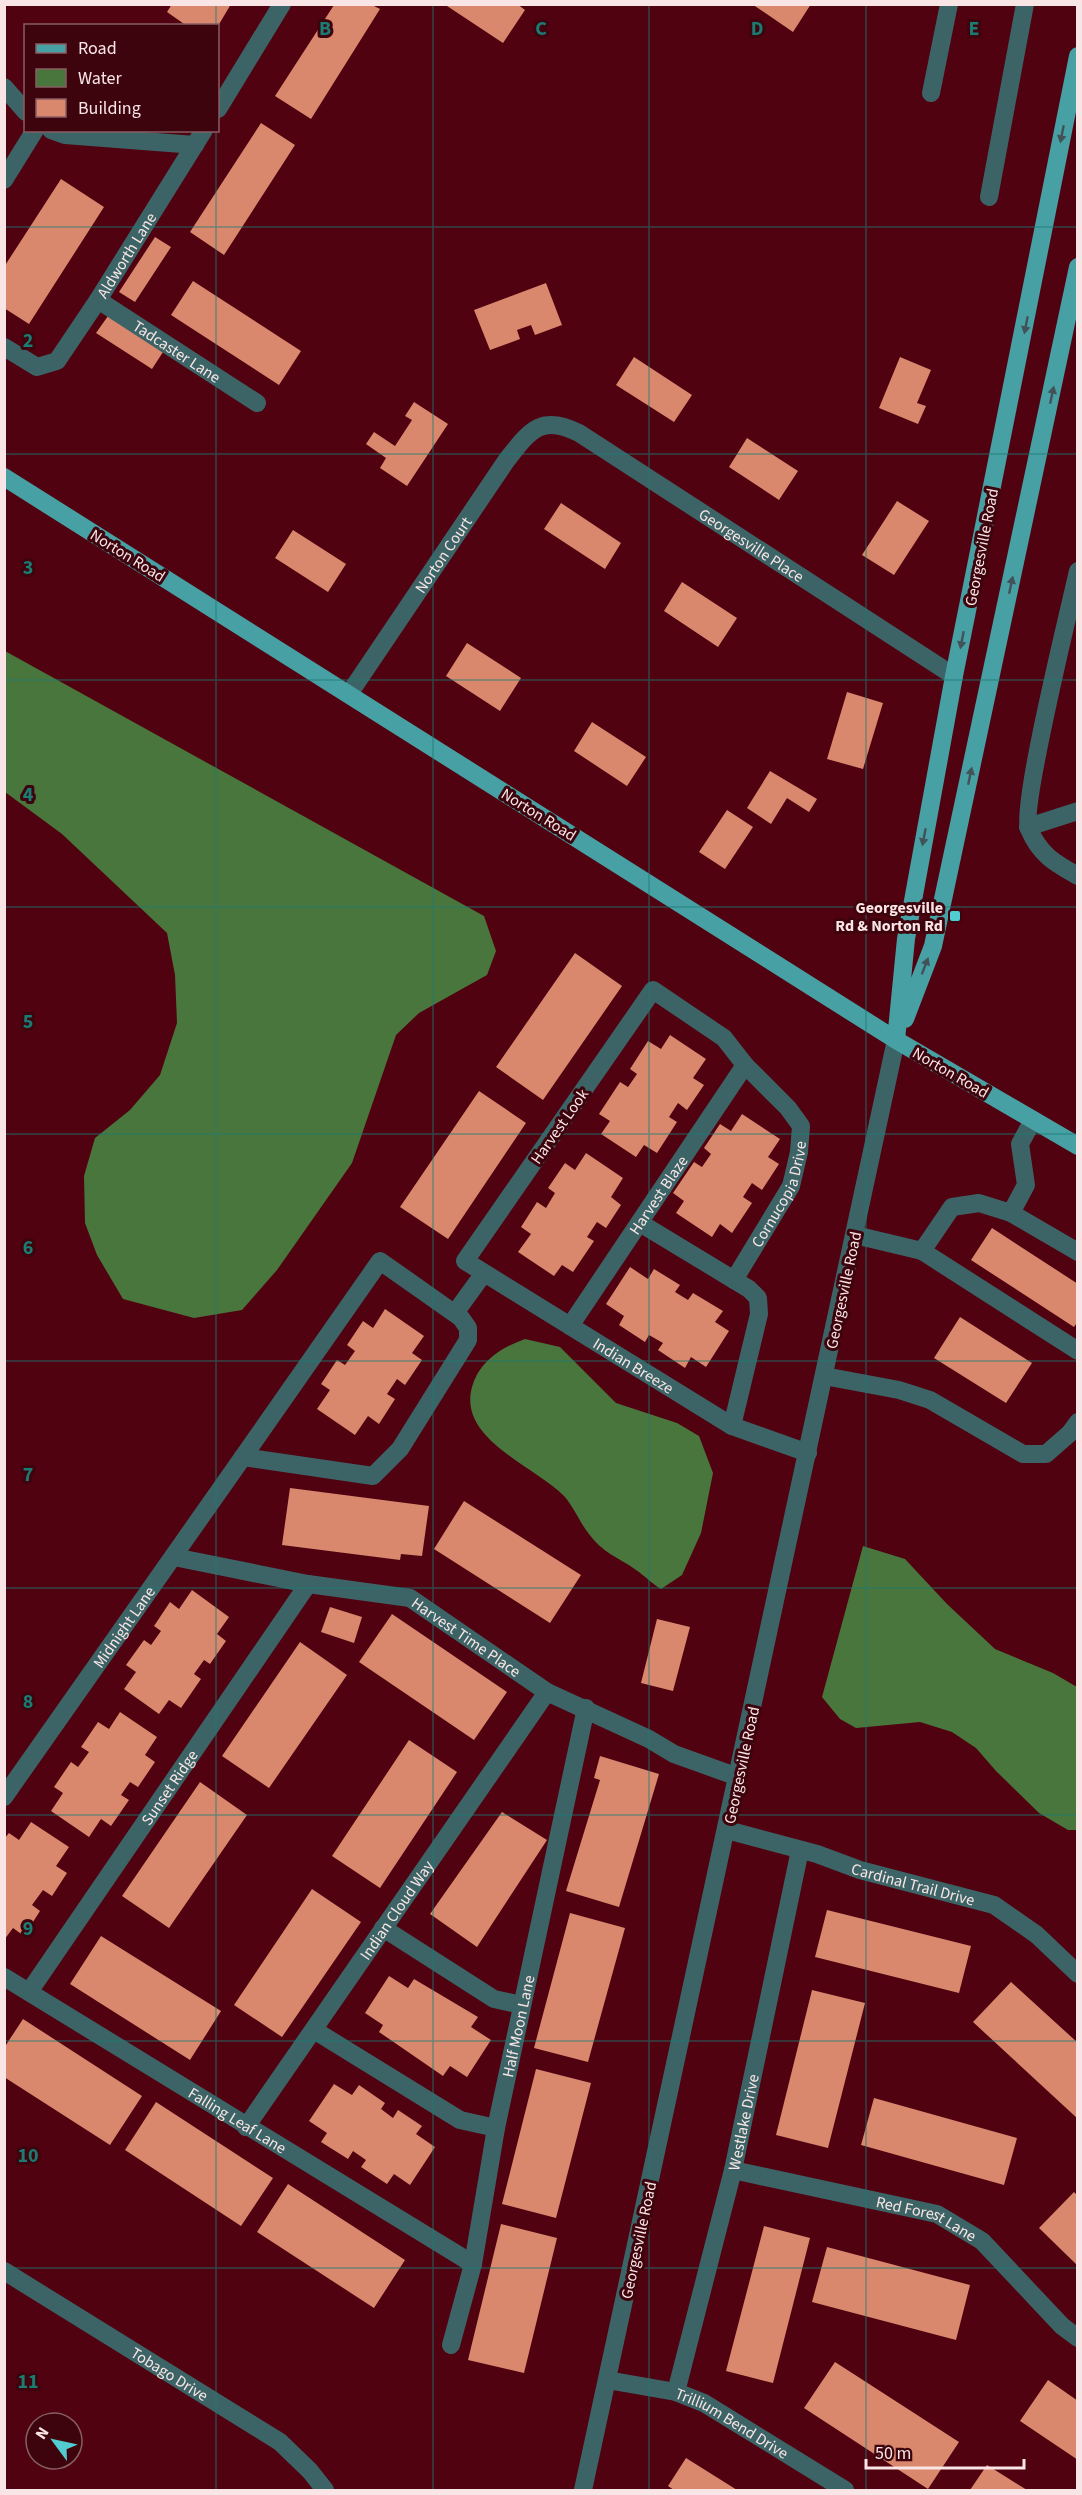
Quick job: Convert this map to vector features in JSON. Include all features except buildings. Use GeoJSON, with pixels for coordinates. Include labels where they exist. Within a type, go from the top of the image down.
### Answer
{"type":"FeatureCollection","features":[{"type":"Feature","properties":{"kind":"main road","name":"Georgesville Road"},"geometry":{"type":"LineString","coordinates":[[896,1040],[906,939],[954,676],[1077,56]]}},
{"type":"Feature","properties":{"kind":"main road","name":"Georgesville Road"},"geometry":{"type":"LineString","coordinates":[[896,1040],[933,946],[1071,339],[1077,267]]}},
{"type":"Feature","properties":{"kind":"main road","name":"Norton Road"},"geometry":{"type":"LineString","coordinates":[[4,477],[896,1040],[1077,1146]]}},
{"type":"Feature","properties":{"kind":"street"},"geometry":{"type":"LineString","coordinates":[[219,107],[282,4]]}},
{"type":"Feature","properties":{"kind":"street"},"geometry":{"type":"LineString","coordinates":[[931,93],[949,4]]}},
{"type":"Feature","properties":{"kind":"street"},"geometry":{"type":"LineString","coordinates":[[989,197],[1025,4]]}},
{"type":"Feature","properties":{"kind":"street"},"geometry":{"type":"LineString","coordinates":[[4,87],[24,110]]}},
{"type":"Feature","properties":{"kind":"street"},"geometry":{"type":"LineString","coordinates":[[4,180],[34,132]]}},
{"type":"Feature","properties":{"kind":"street"},"geometry":{"type":"LineString","coordinates":[[57,132],[65,135],[200,138]]}},
{"type":"Feature","properties":{"kind":"street","name":"Aldworth Lane"},"geometry":{"type":"LineString","coordinates":[[4,348],[37,367],[57,361],[200,138]]}},
{"type":"Feature","properties":{"kind":"street","name":"Tadcaster Lane"},"geometry":{"type":"LineString","coordinates":[[98,300],[257,403]]}},
{"type":"Feature","properties":{"kind":"street","name":"Georgesville Place"},"geometry":{"type":"LineString","coordinates":[[544,425],[563,425],[579,433],[954,676]]}},
{"type":"Feature","properties":{"kind":"street","name":"Norton Court"},"geometry":{"type":"LineString","coordinates":[[349,694],[506,461],[532,430],[544,425]]}},
{"type":"Feature","properties":{"kind":"street"},"geometry":{"type":"LineString","coordinates":[[1077,571],[1033,777],[1028,827],[1046,857],[1077,876]]}},
{"type":"Feature","properties":{"kind":"street"},"geometry":{"type":"LineString","coordinates":[[1028,827],[1077,811]]}},
{"type":"Feature","properties":{"kind":"street","name":"Cornucopia Drive"},"geometry":{"type":"LineString","coordinates":[[653,990],[724,1038],[745,1065],[788,1108],[801,1126],[800,1152],[791,1186],[734,1280]]}},
{"type":"Feature","properties":{"kind":"street","name":"Harvest Look"},"geometry":{"type":"LineString","coordinates":[[465,1261],[653,990]]}},
{"type":"Feature","properties":{"kind":"street","name":"Georgesville Road"},"geometry":{"type":"LineString","coordinates":[[583,2490],[896,1040]]}},
{"type":"Feature","properties":{"kind":"street","name":"Harvest Blaze"},"geometry":{"type":"LineString","coordinates":[[570,1326],[745,1065]]}},
{"type":"Feature","properties":{"kind":"street"},"geometry":{"type":"LineString","coordinates":[[1011,1213],[1026,1185],[1020,1144],[1033,1120]]}},
{"type":"Feature","properties":{"kind":"street"},"geometry":{"type":"LineString","coordinates":[[922,1251],[952,1208],[979,1203],[1011,1213],[1077,1252]]}},
{"type":"Feature","properties":{"kind":"street"},"geometry":{"type":"LineString","coordinates":[[640,1223],[734,1280],[758,1298],[759,1314],[732,1426]]}},
{"type":"Feature","properties":{"kind":"street"},"geometry":{"type":"LineString","coordinates":[[855,1235],[922,1251],[1077,1351]]}},
{"type":"Feature","properties":{"kind":"street","name":"Midnight Lane"},"geometry":{"type":"LineString","coordinates":[[4,1797],[380,1260],[455,1313],[468,1328],[468,1340],[400,1449],[372,1476],[243,1457]]}},
{"type":"Feature","properties":{"kind":"street","name":"Indian Breeze"},"geometry":{"type":"LineString","coordinates":[[465,1261],[732,1426],[808,1453]]}},
{"type":"Feature","properties":{"kind":"street"},"geometry":{"type":"LineString","coordinates":[[455,1313],[484,1273]]}},
{"type":"Feature","properties":{"kind":"street"},"geometry":{"type":"LineString","coordinates":[[824,1376],[899,1390],[930,1400],[1023,1454],[1046,1454],[1070,1433],[1077,1422]]}},
{"type":"Feature","properties":{"kind":"street","name":"Harvest Time Place"},"geometry":{"type":"LineString","coordinates":[[174,1557],[308,1584],[410,1598],[547,1692],[586,1708],[674,1754],[738,1777]]}},
{"type":"Feature","properties":{"kind":"street","name":"Sunset Ridge"},"geometry":{"type":"LineString","coordinates":[[29,1992],[308,1584]]}},
{"type":"Feature","properties":{"kind":"street","name":"Indian Cloud Way"},"geometry":{"type":"LineString","coordinates":[[246,2127],[547,1692]]}},
{"type":"Feature","properties":{"kind":"street","name":"Half Moon Lane"},"geometry":{"type":"LineString","coordinates":[[451,2345],[473,2264],[496,2128],[586,1708]]}},
{"type":"Feature","properties":{"kind":"street","name":"Cardinal Trail Drive"},"geometry":{"type":"LineString","coordinates":[[727,1830],[817,1854],[860,1870],[994,1905],[1037,1935],[1077,1974]]}},
{"type":"Feature","properties":{"kind":"street","name":"Westlake Drive"},"geometry":{"type":"LineString","coordinates":[[676,2392],[733,2170],[800,1850]]}},
{"type":"Feature","properties":{"kind":"street"},"geometry":{"type":"LineString","coordinates":[[383,1928],[494,1999],[522,2005]]}},
{"type":"Feature","properties":{"kind":"street","name":"Falling Leaf Lane"},"geometry":{"type":"LineString","coordinates":[[4,1977],[473,2264]]}},
{"type":"Feature","properties":{"kind":"street"},"geometry":{"type":"LineString","coordinates":[[314,2030],[460,2120],[496,2128]]}},
{"type":"Feature","properties":{"kind":"street","name":"Red Forest Lane"},"geometry":{"type":"LineString","coordinates":[[733,2170],[937,2214],[982,2241],[1062,2326],[1077,2338]]}},
{"type":"Feature","properties":{"kind":"street","name":"Tobago Drive"},"geometry":{"type":"LineString","coordinates":[[4,2271],[280,2442],[310,2471],[325,2490]]}},
{"type":"Feature","properties":{"kind":"street","name":"Trillium Bend Drive"},"geometry":{"type":"LineString","coordinates":[[607,2380],[676,2392],[705,2403],[845,2490]]}},
{"type":"Feature","properties":{"kind":"water"},"geometry":{"type":"Polygon","coordinates":[[[5,651],[484,916],[496,951],[487,975],[419,1013],[396,1035],[352,1163],[277,1270],[242,1310],[194,1318],[123,1299],[97,1255],[85,1223],[84,1176],[95,1138],[130,1110],[160,1075],[177,1023],[175,975],[167,933],[62,834],[5,792],[5,651]]]}},
{"type":"Feature","properties":{"kind":"water"},"geometry":{"type":"Polygon","coordinates":[[[525,1339],[560,1347],[616,1403],[677,1423],[699,1436],[713,1473],[701,1533],[682,1575],[661,1589],[600,1547],[564,1496],[499,1448],[484,1434],[474,1418],[470,1401],[478,1373],[488,1360],[509,1346],[525,1339]]]}},
{"type":"Feature","properties":{"kind":"water"},"geometry":{"type":"Polygon","coordinates":[[[863,1546],[905,1559],[947,1604],[995,1649],[1053,1673],[1077,1687],[1077,1830],[1068,1830],[1039,1813],[976,1748],[952,1732],[920,1722],[856,1728],[840,1719],[822,1697],[863,1546]]]}},
{"type":"Feature","properties":{"kind":"place","name":"Georgesville Rd & Norton Rd"},"geometry":{"type":"Point","coordinates":[955,916]}}]}
